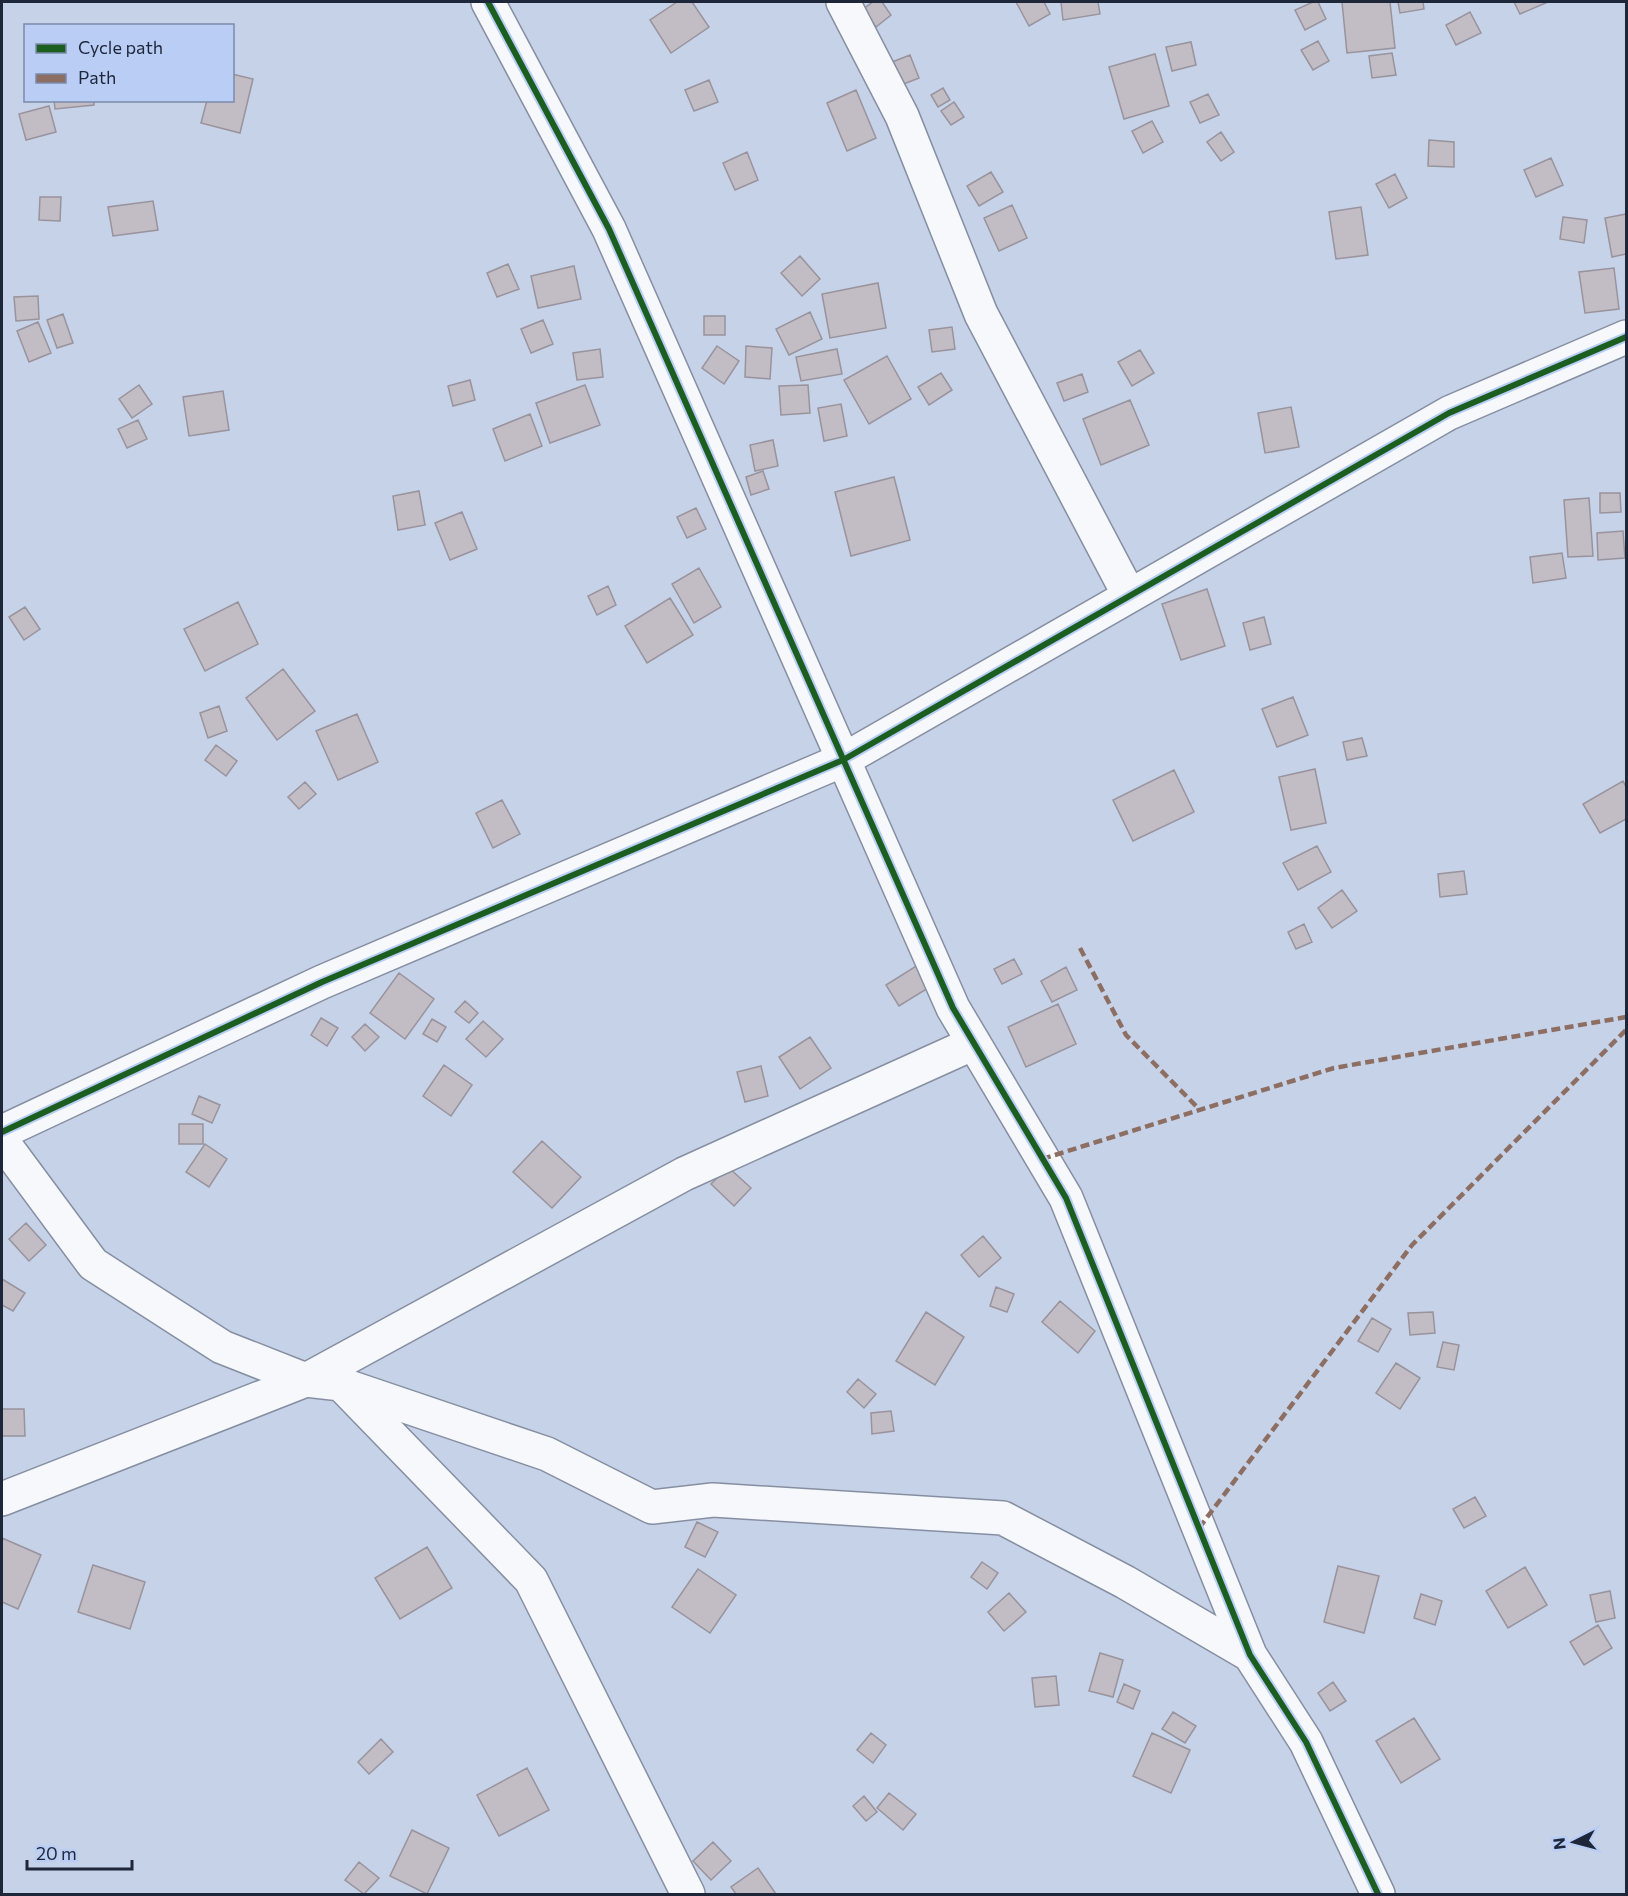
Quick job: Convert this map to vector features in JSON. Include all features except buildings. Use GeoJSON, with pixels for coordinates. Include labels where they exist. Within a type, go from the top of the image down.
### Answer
{"type":"FeatureCollection","features":[{"type":"Feature","properties":{"kind":"street"},"geometry":{"type":"LineString","coordinates":[[488,2],[609,229],[953,1008],[1066,1198],[1250,1654],[1306,1742],[1378,1894]]}},
{"type":"Feature","properties":{"kind":"street"},"geometry":{"type":"LineString","coordinates":[[843,2],[902,116],[981,314],[1130,595]]}},
{"type":"Feature","properties":{"kind":"street"},"geometry":{"type":"LineString","coordinates":[[2,1132],[322,982],[843,760],[1449,413],[1626,337]]}},
{"type":"Feature","properties":{"kind":"street"},"geometry":{"type":"LineString","coordinates":[[2,1498],[306,1380],[684,1174],[974,1043]]}},
{"type":"Feature","properties":{"kind":"street"},"geometry":{"type":"LineString","coordinates":[[2,1141],[93,1264],[222,1347],[306,1380],[341,1384],[547,1454],[652,1507],[713,1500],[1003,1518],[1125,1582],[1250,1654]]}},
{"type":"Feature","properties":{"kind":"street"},"geometry":{"type":"LineString","coordinates":[[341,1384],[531,1580],[688,1894]]}},
{"type":"Feature","properties":{"kind":"marked path"},"geometry":{"type":"LineString","coordinates":[[1080,948],[1126,1035],[1200,1110]]}},
{"type":"Feature","properties":{"kind":"marked path"},"geometry":{"type":"LineString","coordinates":[[1042,1159],[1334,1068],[1626,1017]]}},
{"type":"Feature","properties":{"kind":"marked path"},"geometry":{"type":"LineString","coordinates":[[1199,1528],[1412,1245],[1626,1030]]}},
{"type":"Feature","properties":{"kind":"cycle path"},"geometry":{"type":"LineString","coordinates":[[488,2],[609,229],[953,1008],[1066,1198],[1250,1655],[1306,1742],[1378,1894]]}},
{"type":"Feature","properties":{"kind":"cycle path"},"geometry":{"type":"LineString","coordinates":[[2,1132],[322,982],[843,760],[1449,413],[1626,337]]}}]}
